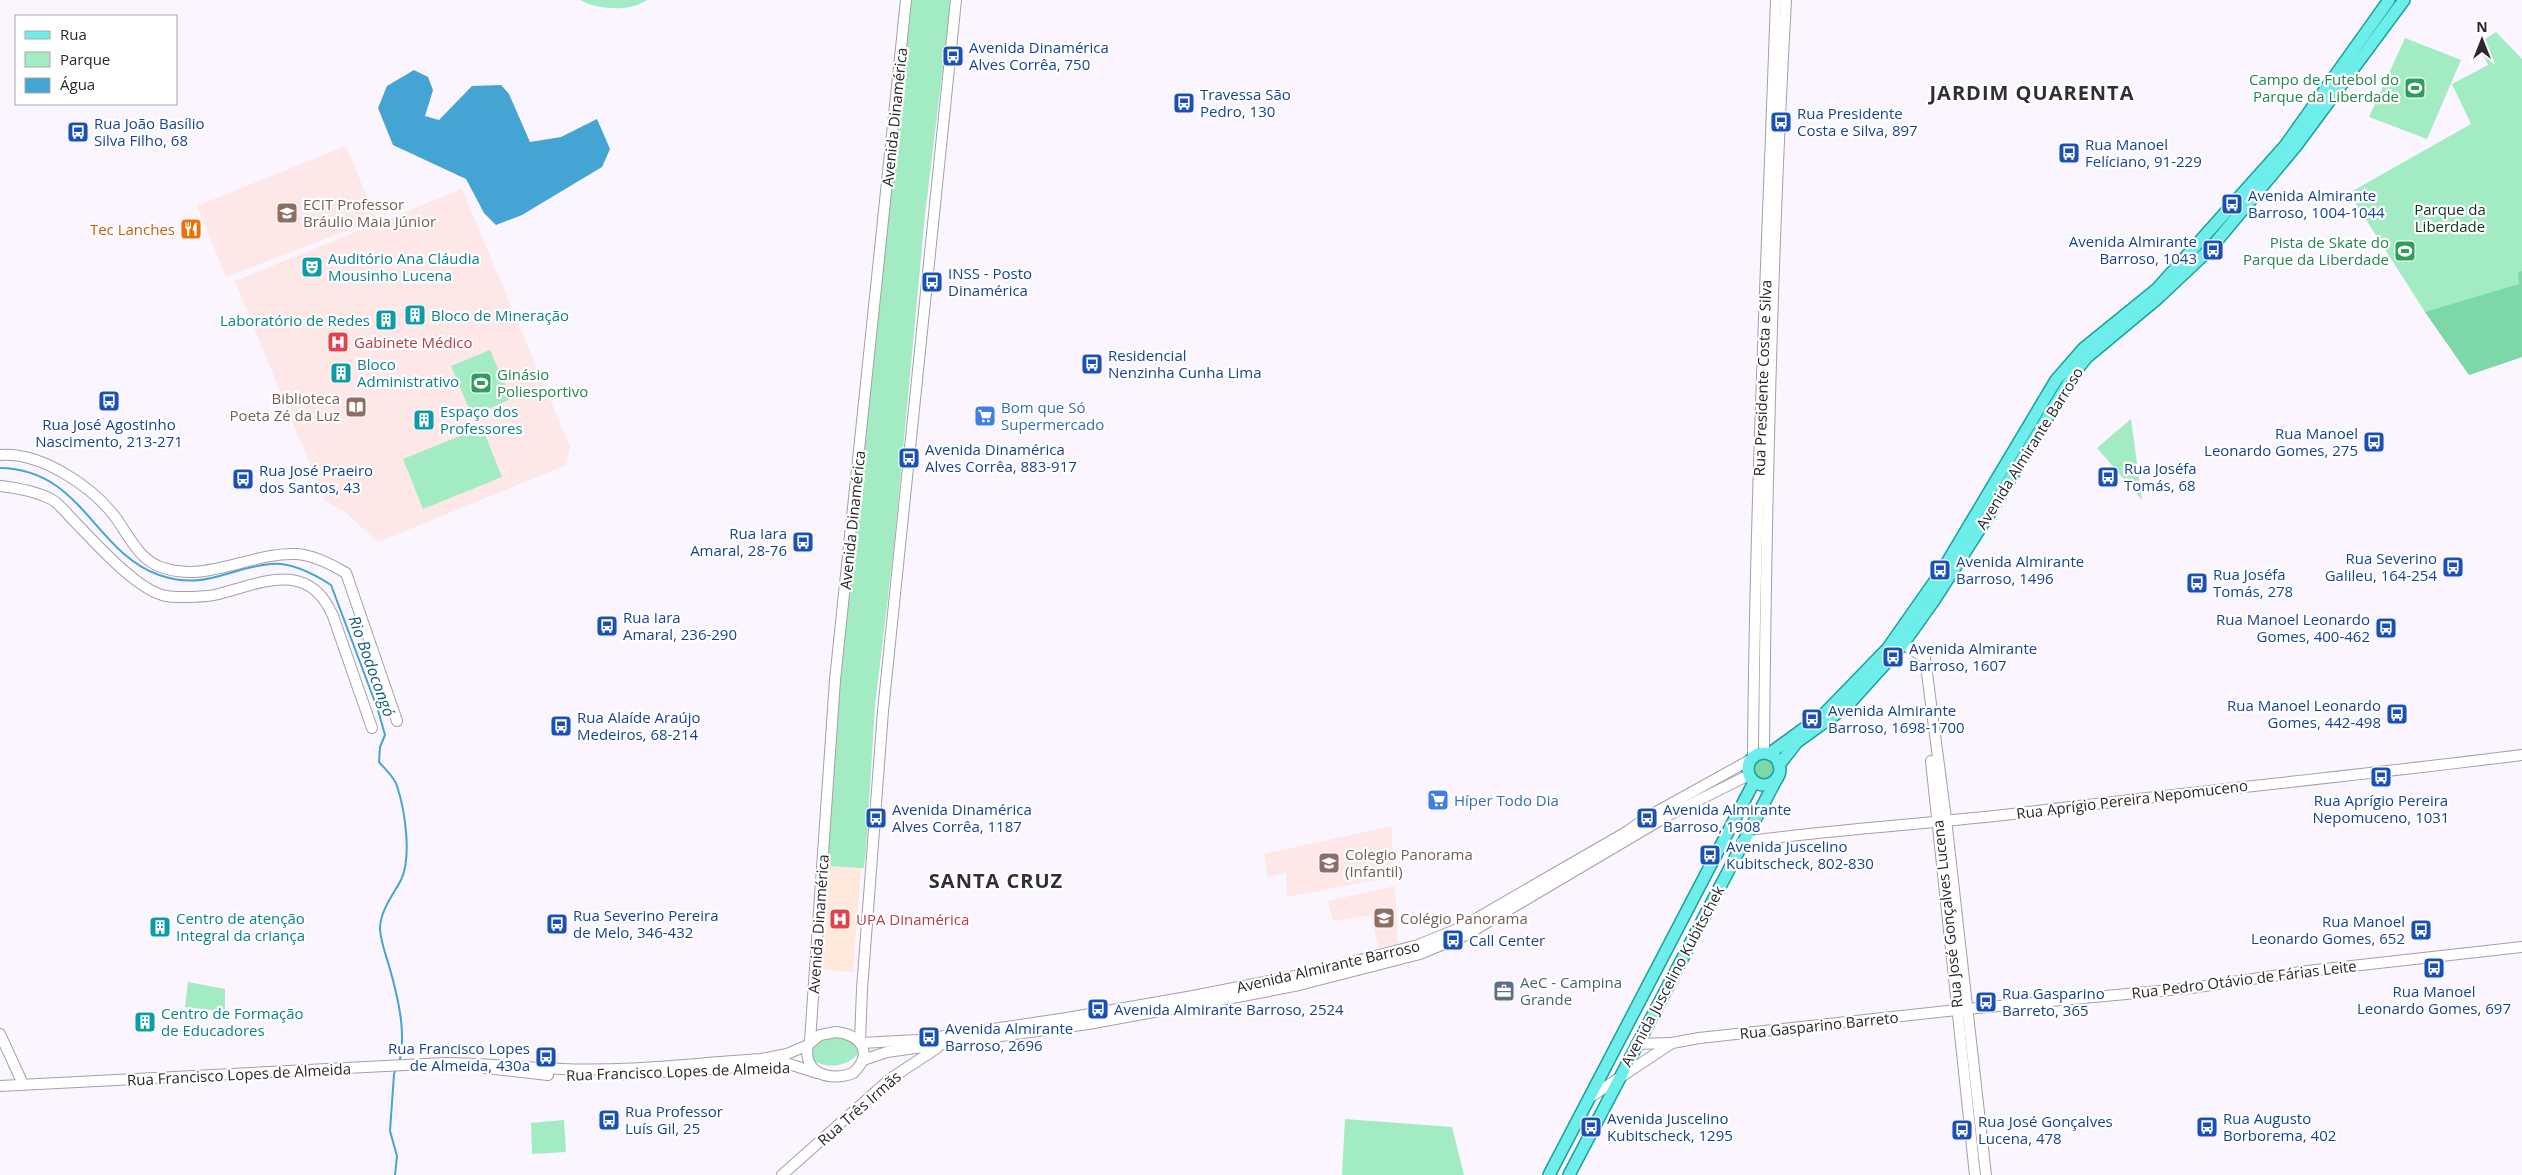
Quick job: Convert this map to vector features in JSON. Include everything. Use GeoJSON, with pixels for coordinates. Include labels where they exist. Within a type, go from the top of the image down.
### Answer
{"type":"FeatureCollection","features":[{"type":"Feature","properties":{"kind":"main road","name":"Avenida Dinamérica"},"geometry":{"type":"LineString","coordinates":[[809,1043],[834,680],[906,0]]}},
{"type":"Feature","properties":{"kind":"main road"},"geometry":{"type":"LineString","coordinates":[[861,1042],[847,1033],[836,1032],[820,1035],[809,1043],[808,1062],[817,1073],[830,1077],[846,1076],[858,1068],[862,1060],[862,989],[884,710],[956,0]]}},
{"type":"Feature","properties":{"kind":"main road","name":"Rua Presidente Costa e Silva"},"geometry":{"type":"LineString","coordinates":[[1759,756],[1760,419],[1776,0]]}},
{"type":"Feature","properties":{"kind":"main road","name":"Rua Presidente Costa e Silva"},"geometry":{"type":"LineString","coordinates":[[1759,756],[1780,80],[1786,0]]}},
{"type":"Feature","properties":{"kind":"main road","name":"Avenida Almirante Barroso"},"geometry":{"type":"LineString","coordinates":[[861,1042],[900,1042],[1067,1018],[1154,1003],[1310,974],[1442,937],[1628,831],[1647,817],[1759,756],[1824,714],[1888,648],[1942,571],[2056,380],[2083,349],[2157,289],[2285,146],[2389,0]]}},
{"type":"Feature","properties":{"kind":"main road","name":"Avenida Almirante Barroso"},"geometry":{"type":"LineString","coordinates":[[1780,765],[1797,742],[1847,706],[1902,644],[1935,599],[1986,519],[2074,372],[2098,347],[2158,298],[2210,249],[2296,146],[2404,0]]}},
{"type":"Feature","properties":{"kind":"main road"},"geometry":{"type":"LineString","coordinates":[[0,455],[15,454],[26,456],[50,466],[79,483],[114,516],[134,546],[158,565],[187,573],[227,568],[268,556],[298,554],[329,562],[346,573],[397,721]]}},
{"type":"Feature","properties":{"kind":"main road"},"geometry":{"type":"LineString","coordinates":[[0,486],[22,489],[53,500],[131,578],[165,596],[217,595],[262,580],[288,579],[316,590],[326,600],[333,616],[372,728]]}},
{"type":"Feature","properties":{"kind":"main road","name":"Rua José Gonçalves Lucena"},"geometry":{"type":"LineString","coordinates":[[1902,644],[1921,656],[1961,1009],[1975,1175]]}},
{"type":"Feature","properties":{"kind":"main road","name":"Rua Aprígio Pereira Nepomuceno"},"geometry":{"type":"LineString","coordinates":[[1742,842],[2522,755]]}},
{"type":"Feature","properties":{"kind":"main road"},"geometry":{"type":"LineString","coordinates":[[1759,756],[1775,757],[1780,765],[1777,778],[1767,784],[1751,779],[1759,756]]}},
{"type":"Feature","properties":{"kind":"main road","name":"Avenida Juscelino Kubitschek"},"geometry":{"type":"LineString","coordinates":[[1569,1175],[1777,778]]}},
{"type":"Feature","properties":{"kind":"main road","name":"Avenida Almirante Barroso"},"geometry":{"type":"LineString","coordinates":[[862,1060],[887,1052],[1088,1024],[1248,995],[1307,983],[1420,954],[1466,934],[1669,815],[1751,779]]}},
{"type":"Feature","properties":{"kind":"main road","name":"Avenida Juscelino Kubitschek"},"geometry":{"type":"LineString","coordinates":[[1549,1175],[1751,779]]}},
{"type":"Feature","properties":{"kind":"main road","name":"Rua Pedro Otávio de Fárias Leite"},"geometry":{"type":"LineString","coordinates":[[1961,1009],[2191,988],[2359,964],[2522,947]]}},
{"type":"Feature","properties":{"kind":"main road","name":"Rua José Gonçalves Lucena"},"geometry":{"type":"LineString","coordinates":[[1961,1009],[1986,1175]]}},
{"type":"Feature","properties":{"kind":"main road","name":"Rua Gasparino Barreto"},"geometry":{"type":"LineString","coordinates":[[1636,1044],[1672,1043],[1961,1009]]}},
{"type":"Feature","properties":{"kind":"main road"},"geometry":{"type":"LineString","coordinates":[[0,1034],[23,1084]]}},
{"type":"Feature","properties":{"kind":"main road","name":"Rua Francisco Lopes de Almeida"},"geometry":{"type":"LineString","coordinates":[[0,1086],[403,1065],[489,1063],[562,1070],[601,1069],[761,1058],[787,1054],[809,1043]]}},
{"type":"Feature","properties":{"kind":"main road","name":"Rua Gasparino Barreto"},"geometry":{"type":"LineString","coordinates":[[1589,1098],[1672,1043]]}},
{"type":"Feature","properties":{"kind":"main road","name":"Rua Três Irmãs"},"geometry":{"type":"LineString","coordinates":[[782,1175],[890,1079],[940,1046]]}},
{"type":"Feature","properties":{"kind":"main road","name":"Rua Francisco Lopes de Almeida"},"geometry":{"type":"LineString","coordinates":[[478,1064],[499,1071],[563,1076],[602,1076],[789,1064],[817,1073]]}},
{"type":"Feature","properties":{"kind":"shaded area","name":"ECIT Professor Bráulio Maia Júnior"},"geometry":{"type":"Polygon","coordinates":[[[346,146],[376,219],[226,277],[197,206],[346,146]]]}},
{"type":"Feature","properties":{"kind":"shaded area"},"geometry":{"type":"Polygon","coordinates":[[[462,189],[570,447],[566,465],[378,542],[345,512],[325,501],[235,281],[462,189]]]}},
{"type":"Feature","properties":{"kind":"shaded area","name":"Colegio Panorama (Infantil)"},"geometry":{"type":"Polygon","coordinates":[[[1392,826],[1392,877],[1287,897],[1286,872],[1268,877],[1264,854],[1392,826]]]}},
{"type":"Feature","properties":{"kind":"shaded area","name":"UPA Dinamérica"},"geometry":{"type":"Polygon","coordinates":[[[827,866],[861,868],[853,972],[819,969],[827,866]]]}},
{"type":"Feature","properties":{"kind":"shaded area","name":"Colégio Panorama"},"geometry":{"type":"Polygon","coordinates":[[[1395,886],[1398,945],[1379,951],[1371,915],[1333,921],[1328,901],[1395,886]]]}},
{"type":"Feature","properties":{"kind":"green space"},"geometry":{"type":"Polygon","coordinates":[[[580,0],[647,0],[640,4],[623,8],[605,8],[580,0]]]}},
{"type":"Feature","properties":{"kind":"green space"},"geometry":{"type":"Polygon","coordinates":[[[908,0],[951,0],[925,215],[894,546],[875,706],[864,868],[827,866],[841,660],[908,0]]]}},
{"type":"Feature","properties":{"kind":"green space","name":"Parque da Liberdade"},"geometry":{"type":"Polygon","coordinates":[[[2496,32],[2522,59],[2522,357],[2469,375],[2425,312],[2349,193],[2471,124],[2452,84],[2488,65],[2478,44],[2496,32]]]}},
{"type":"Feature","properties":{"kind":"green space","name":"Campo de Futebol do Parque da Liberdade"},"geometry":{"type":"Polygon","coordinates":[[[2405,38],[2461,60],[2427,139],[2369,117],[2405,38]]]}},
{"type":"Feature","properties":{"kind":"green space"},"geometry":{"type":"Polygon","coordinates":[[[2522,271],[2522,357],[2469,375],[2425,312],[2519,284],[2518,273],[2522,271]]]}},
{"type":"Feature","properties":{"kind":"green space","name":"Ginásio Poliesportivo"},"geometry":{"type":"Polygon","coordinates":[[[490,350],[511,399],[472,416],[451,366],[490,350]]]}},
{"type":"Feature","properties":{"kind":"green space"},"geometry":{"type":"Polygon","coordinates":[[[2131,419],[2142,500],[2097,448],[2131,419]]]}},
{"type":"Feature","properties":{"kind":"green space"},"geometry":{"type":"Polygon","coordinates":[[[482,427],[502,477],[423,509],[403,459],[482,427]]]}},
{"type":"Feature","properties":{"kind":"green space"},"geometry":{"type":"Polygon","coordinates":[[[1763,756],[1773,759],[1776,769],[1773,779],[1763,782],[1753,779],[1750,769],[1753,759],[1763,756]]]}},
{"type":"Feature","properties":{"kind":"green space"},"geometry":{"type":"Polygon","coordinates":[[[188,982],[225,989],[225,1012],[185,1007],[188,982]]]}},
{"type":"Feature","properties":{"kind":"green space"},"geometry":{"type":"Polygon","coordinates":[[[832,1034],[847,1038],[858,1046],[858,1054],[853,1059],[835,1066],[829,1066],[810,1059],[809,1051],[816,1042],[832,1034]]]}},
{"type":"Feature","properties":{"kind":"green space"},"geometry":{"type":"Polygon","coordinates":[[[1345,1119],[1452,1127],[1464,1175],[1342,1175],[1345,1119]]]}},
{"type":"Feature","properties":{"kind":"green space"},"geometry":{"type":"Polygon","coordinates":[[[564,1120],[566,1152],[532,1154],[531,1123],[564,1120]]]}},
{"type":"Feature","properties":{"kind":"water"},"geometry":{"type":"Polygon","coordinates":[[[414,70],[428,77],[433,90],[425,116],[439,120],[472,86],[501,85],[509,94],[530,142],[561,137],[597,119],[610,149],[602,167],[522,215],[496,225],[484,213],[466,179],[393,145],[378,108],[387,86],[414,70]]]}},
{"type":"Feature","properties":{"kind":"waterway","name":"Rio Bodocongó"},"geometry":{"type":"LineString","coordinates":[[0,468],[28,472],[50,482],[69,496],[118,549],[137,564],[159,575],[190,581],[203,580],[256,566],[279,564],[295,567],[331,585],[378,710],[385,735],[380,747],[379,762],[396,783],[405,820],[407,846],[404,870],[401,880],[382,916],[380,929],[396,992],[402,1028],[399,1063]]}},
{"type":"Feature","properties":{"kind":"waterway","name":"Rio Bodocongó"},"geometry":{"type":"LineString","coordinates":[[395,1175],[397,1156],[390,1131],[394,1074],[396,1069]]}},
{"type":"Feature","properties":{"kind":"place","name":"Avenida Dinamérica Alves Corrêa, 750"},"geometry":{"type":"Point","coordinates":[953,56]}},
{"type":"Feature","properties":{"kind":"place","name":"Campo de Futebol do Parque da Liberdade"},"geometry":{"type":"Point","coordinates":[2415,88]}},
{"type":"Feature","properties":{"kind":"place","name":"Travessa São Pedro, 130"},"geometry":{"type":"Point","coordinates":[1184,103]}},
{"type":"Feature","properties":{"kind":"place","name":"Rua Presidente Costa e Silva, 897"},"geometry":{"type":"Point","coordinates":[1781,122]}},
{"type":"Feature","properties":{"kind":"place","name":"Rua João Basílio Silva Filho, 68"},"geometry":{"type":"Point","coordinates":[78,132]}},
{"type":"Feature","properties":{"kind":"place","name":"Rua Manoel Felíciano, 91-229"},"geometry":{"type":"Point","coordinates":[2069,153]}},
{"type":"Feature","properties":{"kind":"place","name":"Avenida Almirante Barroso, 1004-1044"},"geometry":{"type":"Point","coordinates":[2232,204]}},
{"type":"Feature","properties":{"kind":"place","name":"ECIT Professor Bráulio Maia Júnior"},"geometry":{"type":"Point","coordinates":[287,213]}},
{"type":"Feature","properties":{"kind":"place","name":"Tec Lanches"},"geometry":{"type":"Point","coordinates":[191,229]}},
{"type":"Feature","properties":{"kind":"place","name":"Avenida Almirante Barroso, 1043"},"geometry":{"type":"Point","coordinates":[2213,250]}},
{"type":"Feature","properties":{"kind":"place","name":"Pista de Skate do Parque da Liberdade"},"geometry":{"type":"Point","coordinates":[2405,251]}},
{"type":"Feature","properties":{"kind":"place","name":"Auditório Ana Cláudia Mousinho Lucena"},"geometry":{"type":"Point","coordinates":[312,267]}},
{"type":"Feature","properties":{"kind":"place","name":"INSS - Posto Dinamérica"},"geometry":{"type":"Point","coordinates":[932,282]}},
{"type":"Feature","properties":{"kind":"place","name":"Bloco de Mineração"},"geometry":{"type":"Point","coordinates":[415,315]}},
{"type":"Feature","properties":{"kind":"place","name":"Laboratório de Redes"},"geometry":{"type":"Point","coordinates":[386,320]}},
{"type":"Feature","properties":{"kind":"place","name":"Gabinete Médico"},"geometry":{"type":"Point","coordinates":[338,342]}},
{"type":"Feature","properties":{"kind":"place","name":"Residencial Nenzinha Cunha Lima"},"geometry":{"type":"Point","coordinates":[1092,364]}},
{"type":"Feature","properties":{"kind":"place","name":"Bloco Administrativo"},"geometry":{"type":"Point","coordinates":[341,373]}},
{"type":"Feature","properties":{"kind":"place","name":"Ginásio Poliesportivo"},"geometry":{"type":"Point","coordinates":[481,383]}},
{"type":"Feature","properties":{"kind":"place","name":"Rua José Agostinho Nascimento, 213-271"},"geometry":{"type":"Point","coordinates":[109,401]}},
{"type":"Feature","properties":{"kind":"place","name":"Biblioteca Poeta Zé da Luz"},"geometry":{"type":"Point","coordinates":[356,407]}},
{"type":"Feature","properties":{"kind":"place","name":"Bom que Só Supermercado"},"geometry":{"type":"Point","coordinates":[985,416]}},
{"type":"Feature","properties":{"kind":"place","name":"Espaço dos Professores"},"geometry":{"type":"Point","coordinates":[424,420]}},
{"type":"Feature","properties":{"kind":"place","name":"Rua Manoel Leonardo Gomes, 275"},"geometry":{"type":"Point","coordinates":[2374,442]}},
{"type":"Feature","properties":{"kind":"place","name":"Avenida Dinamérica Alves Corrêa, 883-917"},"geometry":{"type":"Point","coordinates":[909,458]}},
{"type":"Feature","properties":{"kind":"place","name":"Rua Joséfa Tomás, 68"},"geometry":{"type":"Point","coordinates":[2108,477]}},
{"type":"Feature","properties":{"kind":"place","name":"Rua José Praeiro dos Santos, 43"},"geometry":{"type":"Point","coordinates":[243,479]}},
{"type":"Feature","properties":{"kind":"place","name":"Rua Iara Amaral, 28-76"},"geometry":{"type":"Point","coordinates":[803,542]}},
{"type":"Feature","properties":{"kind":"place","name":"Rua Severino Galileu, 164-254"},"geometry":{"type":"Point","coordinates":[2453,567]}},
{"type":"Feature","properties":{"kind":"place","name":"Avenida Almirante Barroso, 1496"},"geometry":{"type":"Point","coordinates":[1940,570]}},
{"type":"Feature","properties":{"kind":"place","name":"Rua Joséfa Tomás, 278"},"geometry":{"type":"Point","coordinates":[2197,583]}},
{"type":"Feature","properties":{"kind":"place","name":"Rua Iara Amaral, 236-290"},"geometry":{"type":"Point","coordinates":[607,626]}},
{"type":"Feature","properties":{"kind":"place","name":"Rua Manoel Leonardo Gomes, 400-462"},"geometry":{"type":"Point","coordinates":[2386,628]}},
{"type":"Feature","properties":{"kind":"place","name":"Avenida Almirante Barroso, 1607"},"geometry":{"type":"Point","coordinates":[1893,657]}},
{"type":"Feature","properties":{"kind":"place","name":"Rua Manoel Leonardo Gomes, 442-498"},"geometry":{"type":"Point","coordinates":[2397,714]}},
{"type":"Feature","properties":{"kind":"place","name":"Avenida Almirante Barroso, 1698-1700"},"geometry":{"type":"Point","coordinates":[1812,719]}},
{"type":"Feature","properties":{"kind":"place","name":"Rua Alaíde Araújo Medeiros, 68-214"},"geometry":{"type":"Point","coordinates":[561,726]}},
{"type":"Feature","properties":{"kind":"place","name":"Rua Aprígio Pereira Nepomuceno, 1031"},"geometry":{"type":"Point","coordinates":[2381,777]}},
{"type":"Feature","properties":{"kind":"place","name":"Híper Todo Dia"},"geometry":{"type":"Point","coordinates":[1438,800]}},
{"type":"Feature","properties":{"kind":"place","name":"Avenida Dinamérica Alves Corrêa, 1187"},"geometry":{"type":"Point","coordinates":[876,818]}},
{"type":"Feature","properties":{"kind":"place","name":"Avenida Almirante Barroso, 1908"},"geometry":{"type":"Point","coordinates":[1647,818]}},
{"type":"Feature","properties":{"kind":"place","name":"Avenida Juscelino Kubitscheck, 802-830"},"geometry":{"type":"Point","coordinates":[1710,855]}},
{"type":"Feature","properties":{"kind":"place","name":"Colegio Panorama (Infantil)"},"geometry":{"type":"Point","coordinates":[1329,863]}},
{"type":"Feature","properties":{"kind":"place","name":"Colégio Panorama"},"geometry":{"type":"Point","coordinates":[1384,918]}},
{"type":"Feature","properties":{"kind":"place","name":"UPA Dinamérica"},"geometry":{"type":"Point","coordinates":[840,919]}},
{"type":"Feature","properties":{"kind":"place","name":"Rua Severino Pereira de Melo, 346-432"},"geometry":{"type":"Point","coordinates":[557,924]}},
{"type":"Feature","properties":{"kind":"place","name":"Centro de atenção Integral da criança"},"geometry":{"type":"Point","coordinates":[160,927]}},
{"type":"Feature","properties":{"kind":"place","name":"Rua Manoel Leonardo Gomes, 652"},"geometry":{"type":"Point","coordinates":[2421,930]}},
{"type":"Feature","properties":{"kind":"place","name":"Call Center"},"geometry":{"type":"Point","coordinates":[1453,940]}},
{"type":"Feature","properties":{"kind":"place","name":"Rua Manoel Leonardo Gomes, 697"},"geometry":{"type":"Point","coordinates":[2434,968]}},
{"type":"Feature","properties":{"kind":"place","name":"AeC - Campina Grande"},"geometry":{"type":"Point","coordinates":[1504,991]}},
{"type":"Feature","properties":{"kind":"place","name":"Rua Gasparino Barreto, 365"},"geometry":{"type":"Point","coordinates":[1986,1002]}},
{"type":"Feature","properties":{"kind":"place","name":"Avenida Almirante Barroso, 2524"},"geometry":{"type":"Point","coordinates":[1098,1009]}},
{"type":"Feature","properties":{"kind":"place","name":"Centro de Formação de Educadores"},"geometry":{"type":"Point","coordinates":[145,1022]}},
{"type":"Feature","properties":{"kind":"place","name":"Avenida Almirante Barroso, 2696"},"geometry":{"type":"Point","coordinates":[929,1037]}},
{"type":"Feature","properties":{"kind":"place","name":"Rua Francisco Lopes de Almeida, 430a"},"geometry":{"type":"Point","coordinates":[546,1057]}},
{"type":"Feature","properties":{"kind":"place","name":"Rua Professor Luís Gil, 25"},"geometry":{"type":"Point","coordinates":[609,1120]}},
{"type":"Feature","properties":{"kind":"place","name":"Avenida Juscelino Kubitscheck, 1295"},"geometry":{"type":"Point","coordinates":[1591,1127]}},
{"type":"Feature","properties":{"kind":"place","name":"Rua Augusto Borborema, 402"},"geometry":{"type":"Point","coordinates":[2207,1127]}},
{"type":"Feature","properties":{"kind":"place","name":"Rua José Gonçalves Lucena, 478"},"geometry":{"type":"Point","coordinates":[1962,1130]}},
{"type":"Feature","properties":{"kind":"district","name":"JARDIM QUARENTA"},"geometry":{"type":"Point","coordinates":[2032,92]}},
{"type":"Feature","properties":{"kind":"district","name":"SANTA CRUZ"},"geometry":{"type":"Point","coordinates":[996,880]}}]}
